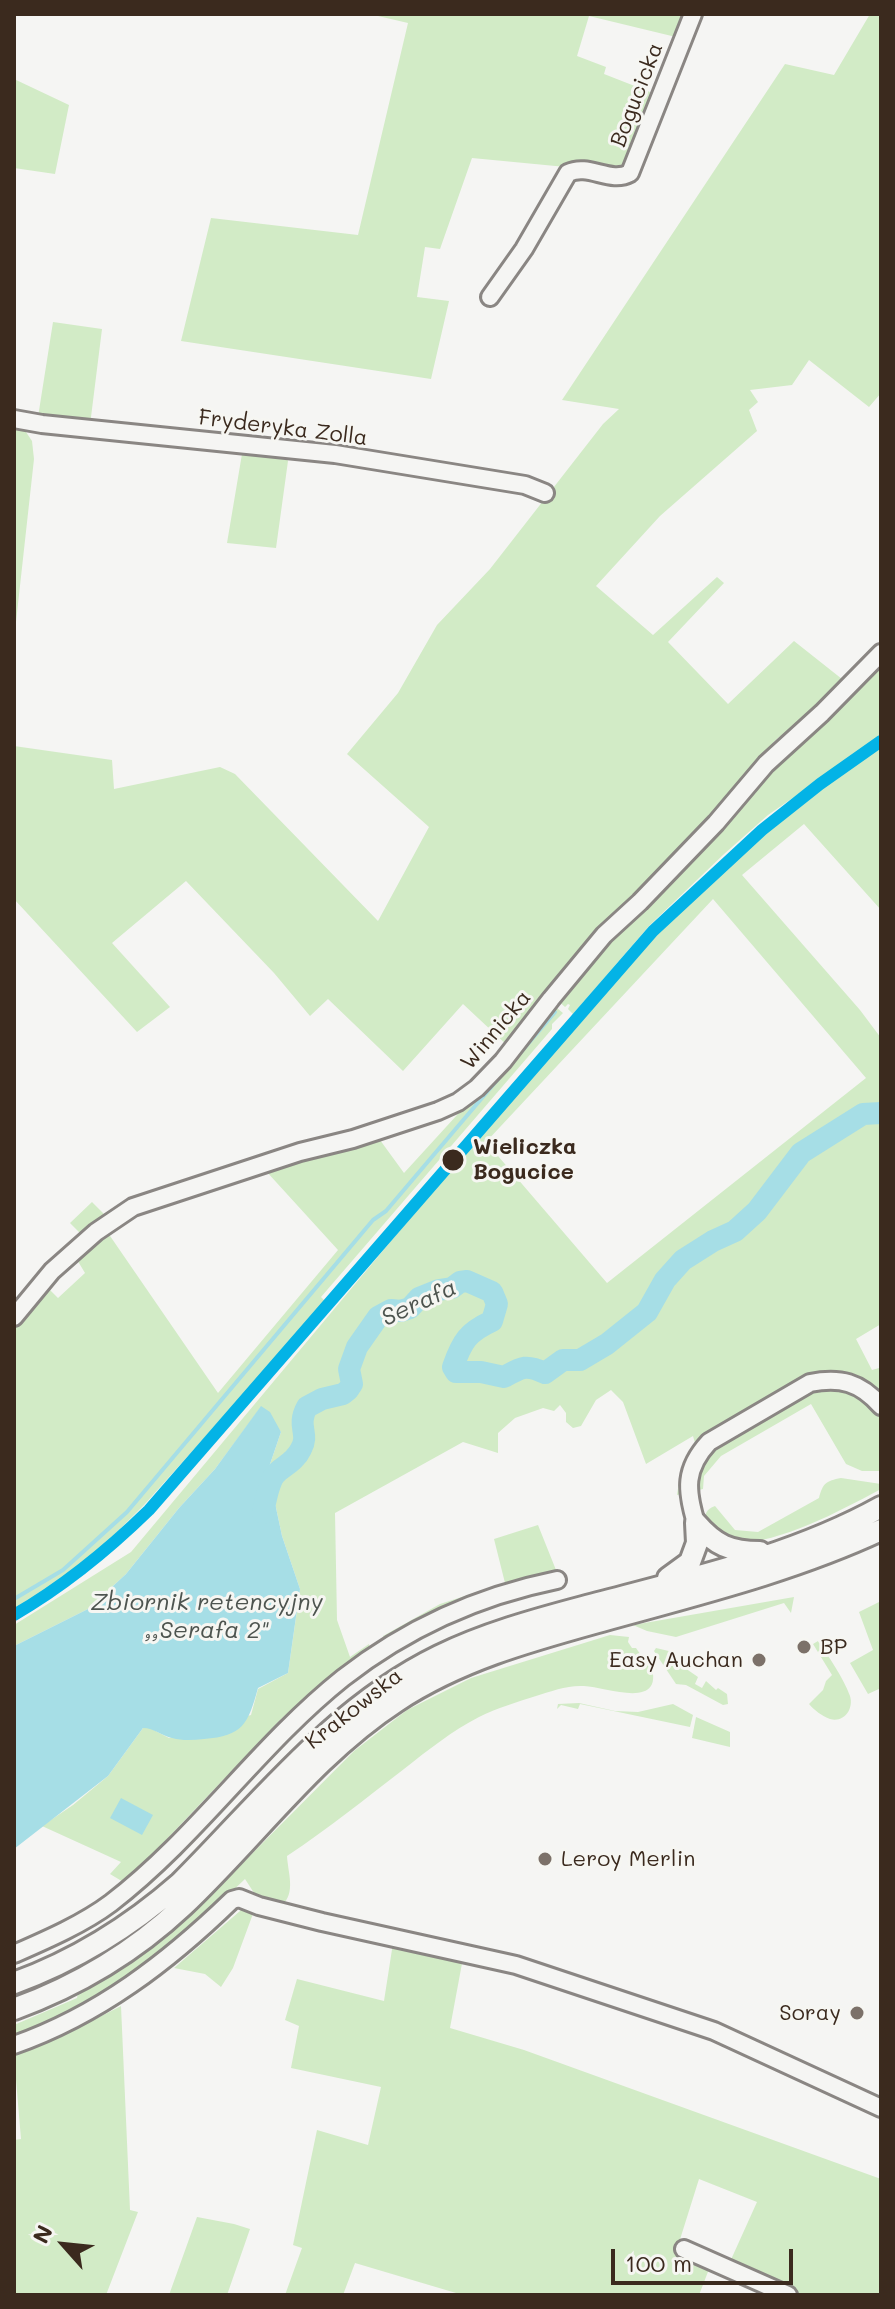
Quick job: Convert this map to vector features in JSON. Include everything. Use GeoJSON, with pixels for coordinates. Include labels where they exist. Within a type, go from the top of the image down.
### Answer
{"type":"FeatureCollection","features":[{"type":"Feature","properties":{"kind":"main road","name":"Krakowska"},"geometry":{"type":"LineString","coordinates":[[14,1983],[82,1954],[129,1925],[196,1868],[336,1725],[382,1689],[438,1656],[549,1616],[780,1552],[829,1533],[881,1507]]}},
{"type":"Feature","properties":{"kind":"main road"},"geometry":{"type":"LineString","coordinates":[[696,1523],[716,1543],[735,1550],[780,1552]]}},
{"type":"Feature","properties":{"kind":"main road"},"geometry":{"type":"LineString","coordinates":[[656,1587],[690,1562],[697,1543],[696,1523]]}},
{"type":"Feature","properties":{"kind":"main road","name":"Krakowska"},"geometry":{"type":"LineString","coordinates":[[14,2009],[88,1976],[154,1932],[353,1734],[397,1701],[445,1673],[506,1649],[798,1564],[881,1530]]}},
{"type":"Feature","properties":{"kind":"street","name":"Bogucicka"},"geometry":{"type":"LineString","coordinates":[[490,297],[524,249],[568,173],[584,169],[619,177],[630,173],[693,14]]}},
{"type":"Feature","properties":{"kind":"street","name":"Fryderyka Zolla"},"geometry":{"type":"LineString","coordinates":[[14,419],[335,454],[525,485],[545,493]]}},
{"type":"Feature","properties":{"kind":"street","name":"Winnicka"},"geometry":{"type":"LineString","coordinates":[[14,1317],[52,1271],[96,1232],[133,1207],[438,1111],[458,1102],[477,1088],[503,1061],[604,935],[716,823],[766,764],[881,653]]}},
{"type":"Feature","properties":{"kind":"street"},"geometry":{"type":"LineString","coordinates":[[696,1523],[688,1494],[690,1472],[697,1456],[709,1442],[810,1383],[827,1379],[855,1385],[869,1392],[881,1406]]}},
{"type":"Feature","properties":{"kind":"street"},"geometry":{"type":"LineString","coordinates":[[14,1954],[76,1923],[119,1896],[176,1845],[303,1714],[380,1651],[443,1616],[492,1596],[557,1580]]}},
{"type":"Feature","properties":{"kind":"street"},"geometry":{"type":"LineString","coordinates":[[14,2045],[119,1994],[162,1964],[232,1900],[239,1898],[307,1918],[516,1965],[714,2031],[881,2108]]}},
{"type":"Feature","properties":{"kind":"street"},"geometry":{"type":"LineString","coordinates":[[684,2249],[788,2295]]}},
{"type":"Feature","properties":{"kind":"green space"},"geometry":{"type":"Polygon","coordinates":[[[378,14],[689,14],[680,38],[589,16],[577,56],[606,67],[604,74],[650,92],[655,98],[628,167],[618,172],[472,158],[440,249],[425,247],[417,297],[449,301],[431,379],[181,341],[211,218],[358,235],[408,23],[378,14]]]}},
{"type":"Feature","properties":{"kind":"green space"},"geometry":{"type":"Polygon","coordinates":[[[870,14],[881,14],[881,393],[869,407],[809,360],[792,385],[750,390],[758,402],[749,410],[757,431],[660,516],[596,586],[653,635],[717,577],[724,583],[668,642],[728,704],[794,641],[847,683],[792,733],[774,742],[769,753],[509,1047],[463,1004],[403,1071],[328,999],[310,1016],[274,973],[186,881],[112,943],[170,1007],[137,1032],[14,899],[14,746],[112,760],[114,789],[220,767],[235,774],[378,921],[429,827],[347,754],[398,693],[437,625],[490,569],[603,424],[619,409],[562,400],[785,64],[834,75],[870,14]]]}},
{"type":"Feature","properties":{"kind":"green space"},"geometry":{"type":"Polygon","coordinates":[[[14,79],[69,105],[55,174],[14,168],[14,79]]]}},
{"type":"Feature","properties":{"kind":"green space"},"geometry":{"type":"Polygon","coordinates":[[[53,322],[102,329],[90,425],[38,417],[53,322]]]}},
{"type":"Feature","properties":{"kind":"green space"},"geometry":{"type":"Polygon","coordinates":[[[14,426],[24,429],[32,441],[34,459],[14,640],[14,426]]]}},
{"type":"Feature","properties":{"kind":"green space"},"geometry":{"type":"Polygon","coordinates":[[[243,448],[284,454],[288,461],[276,548],[227,543],[243,448]]]}},
{"type":"Feature","properties":{"kind":"green space"},"geometry":{"type":"Polygon","coordinates":[[[881,657],[881,737],[768,815],[723,855],[650,925],[573,1014],[568,1009],[570,1005],[565,1007],[556,999],[769,767],[881,657]]]}},
{"type":"Feature","properties":{"kind":"green space"},"geometry":{"type":"Polygon","coordinates":[[[881,744],[881,910],[804,824],[742,875],[881,1038],[881,1324],[856,1339],[872,1370],[879,1368],[881,1372],[881,1471],[862,1471],[846,1464],[811,1404],[721,1456],[704,1476],[703,1489],[677,1495],[681,1469],[695,1443],[693,1436],[646,1464],[623,1402],[611,1390],[596,1400],[581,1426],[573,1428],[566,1422],[566,1413],[560,1405],[554,1411],[543,1408],[515,1418],[498,1433],[498,1453],[463,1442],[335,1513],[337,1620],[350,1657],[369,1644],[371,1654],[311,1694],[282,1718],[125,1883],[110,1874],[121,1862],[42,1826],[108,1776],[143,1728],[148,1727],[169,1738],[251,1715],[258,1689],[288,1673],[300,1589],[282,1536],[268,1470],[281,1432],[261,1407],[215,1469],[126,1574],[88,1609],[14,1646],[14,1625],[131,1552],[621,970],[675,914],[810,795],[881,744]],[[713,899],[486,1142],[607,1283],[866,1078],[713,899]]]}},
{"type":"Feature","properties":{"kind":"green space"},"geometry":{"type":"Polygon","coordinates":[[[552,1004],[563,1013],[552,1024],[552,1029],[321,1297],[326,1302],[144,1505],[99,1550],[44,1592],[14,1609],[14,1323],[45,1285],[58,1298],[85,1273],[76,1258],[108,1233],[218,1393],[338,1250],[266,1171],[380,1140],[404,1173],[499,1069],[552,1004]]]}},
{"type":"Feature","properties":{"kind":"green space"},"geometry":{"type":"Polygon","coordinates":[[[92,1202],[106,1216],[83,1236],[70,1223],[92,1202]]]}},
{"type":"Feature","properties":{"kind":"green space"},"geometry":{"type":"Polygon","coordinates":[[[841,1478],[881,1484],[881,1489],[790,1532],[752,1542],[732,1545],[704,1523],[706,1512],[715,1506],[735,1530],[758,1532],[819,1498],[826,1484],[841,1478]]]}},
{"type":"Feature","properties":{"kind":"green space"},"geometry":{"type":"Polygon","coordinates":[[[538,1525],[558,1575],[505,1583],[494,1539],[538,1525]]]}},
{"type":"Feature","properties":{"kind":"green space"},"geometry":{"type":"Polygon","coordinates":[[[505,1583],[385,1641],[383,1636],[440,1604],[505,1583]]]}},
{"type":"Feature","properties":{"kind":"green space"},"geometry":{"type":"Polygon","coordinates":[[[794,1597],[791,1613],[784,1603],[676,1637],[633,1625],[794,1597]]]}},
{"type":"Feature","properties":{"kind":"green space"},"geometry":{"type":"Polygon","coordinates":[[[881,1601],[881,1688],[868,1694],[850,1663],[873,1650],[859,1612],[881,1601]]]}},
{"type":"Feature","properties":{"kind":"green space"},"geometry":{"type":"Polygon","coordinates":[[[610,1635],[629,1637],[632,1648],[636,1648],[645,1661],[649,1659],[653,1676],[651,1686],[644,1692],[566,1687],[500,1708],[469,1722],[287,1856],[290,1889],[282,1905],[258,1899],[245,1879],[169,1951],[60,2020],[14,2039],[14,2025],[77,1998],[79,1988],[121,1970],[165,1938],[354,1751],[407,1710],[471,1678],[610,1635]]]}},
{"type":"Feature","properties":{"kind":"green space"},"geometry":{"type":"Polygon","coordinates":[[[818,1641],[840,1674],[850,1696],[849,1710],[840,1719],[827,1718],[809,1704],[832,1675],[813,1644],[818,1641]]]}},
{"type":"Feature","properties":{"kind":"green space"},"geometry":{"type":"Polygon","coordinates":[[[656,1648],[673,1652],[682,1666],[698,1677],[695,1684],[702,1688],[706,1681],[727,1694],[728,1704],[723,1705],[686,1685],[676,1684],[654,1651],[656,1648]]]}},
{"type":"Feature","properties":{"kind":"green space"},"geometry":{"type":"Polygon","coordinates":[[[579,1703],[615,1711],[638,1712],[673,1704],[693,1715],[690,1727],[580,1704],[578,1709],[561,1705],[557,1709],[558,1704],[579,1703]]]}},
{"type":"Feature","properties":{"kind":"green space"},"geometry":{"type":"Polygon","coordinates":[[[696,1717],[730,1732],[730,1747],[692,1738],[696,1717]]]}},
{"type":"Feature","properties":{"kind":"green space"},"geometry":{"type":"Polygon","coordinates":[[[243,1905],[254,1911],[233,1968],[221,1987],[205,1974],[174,1968],[240,1911],[243,1905]]]}},
{"type":"Feature","properties":{"kind":"green space"},"geometry":{"type":"Polygon","coordinates":[[[393,1943],[463,1958],[450,2028],[524,2050],[881,2179],[881,2295],[801,2295],[729,2264],[757,2202],[699,2179],[677,2249],[711,2264],[699,2295],[456,2295],[355,2263],[343,2295],[285,2295],[302,2248],[293,2245],[317,2130],[368,2145],[381,2087],[291,2068],[299,2026],[285,2020],[297,1979],[384,2001],[393,1943]]]}},
{"type":"Feature","properties":{"kind":"green space"},"geometry":{"type":"Polygon","coordinates":[[[121,2006],[130,2210],[138,2212],[106,2295],[14,2295],[14,2140],[21,2139],[14,2056],[121,2006]]]}},
{"type":"Feature","properties":{"kind":"green space"},"geometry":{"type":"Polygon","coordinates":[[[197,2217],[250,2229],[227,2295],[169,2295],[197,2217]]]}},
{"type":"Feature","properties":{"kind":"water","name":"Zbiornik retencyjny ,,Serafa 2\""},"geometry":{"type":"Polygon","coordinates":[[[261,1406],[270,1412],[281,1432],[268,1470],[282,1536],[300,1589],[288,1673],[258,1688],[247,1719],[236,1731],[227,1735],[184,1740],[143,1728],[108,1776],[14,1849],[14,1646],[88,1609],[126,1574],[215,1469],[261,1406]]]}},
{"type":"Feature","properties":{"kind":"water"},"geometry":{"type":"Polygon","coordinates":[[[121,1798],[153,1815],[142,1835],[110,1818],[121,1798]]]}},
{"type":"Feature","properties":{"kind":"waterway"},"geometry":{"type":"LineString","coordinates":[[14,1599],[63,1570],[127,1512],[373,1220],[386,1211],[555,1012]]}},
{"type":"Feature","properties":{"kind":"waterway","name":"Serafa"},"geometry":{"type":"LineString","coordinates":[[263,1513],[274,1476],[295,1458],[303,1443],[303,1420],[307,1407],[348,1390],[352,1384],[349,1369],[357,1347],[378,1317],[391,1310],[410,1308],[419,1298],[467,1281],[492,1292],[497,1304],[492,1321],[477,1329],[463,1344],[453,1367],[456,1372],[481,1372],[504,1377],[524,1368],[545,1373],[563,1360],[580,1360],[607,1344],[647,1312],[665,1280],[683,1260],[735,1231],[757,1211],[801,1153],[863,1114],[881,1113]]}},
{"type":"Feature","properties":{"kind":"transit line"},"geometry":{"type":"LineString","coordinates":[[14,1615],[85,1567],[149,1510],[653,931],[762,830],[881,741]]}},
{"type":"Feature","properties":{"kind":"place","name":"Wieliczka Bogucice"},"geometry":{"type":"Point","coordinates":[453,1160]}},
{"type":"Feature","properties":{"kind":"place","name":"BP"},"geometry":{"type":"Point","coordinates":[804,1647]}},
{"type":"Feature","properties":{"kind":"place","name":"Easy Auchan"},"geometry":{"type":"Point","coordinates":[759,1660]}},
{"type":"Feature","properties":{"kind":"place","name":"Leroy Merlin"},"geometry":{"type":"Point","coordinates":[545,1859]}},
{"type":"Feature","properties":{"kind":"place","name":"Soray"},"geometry":{"type":"Point","coordinates":[857,2013]}}]}
